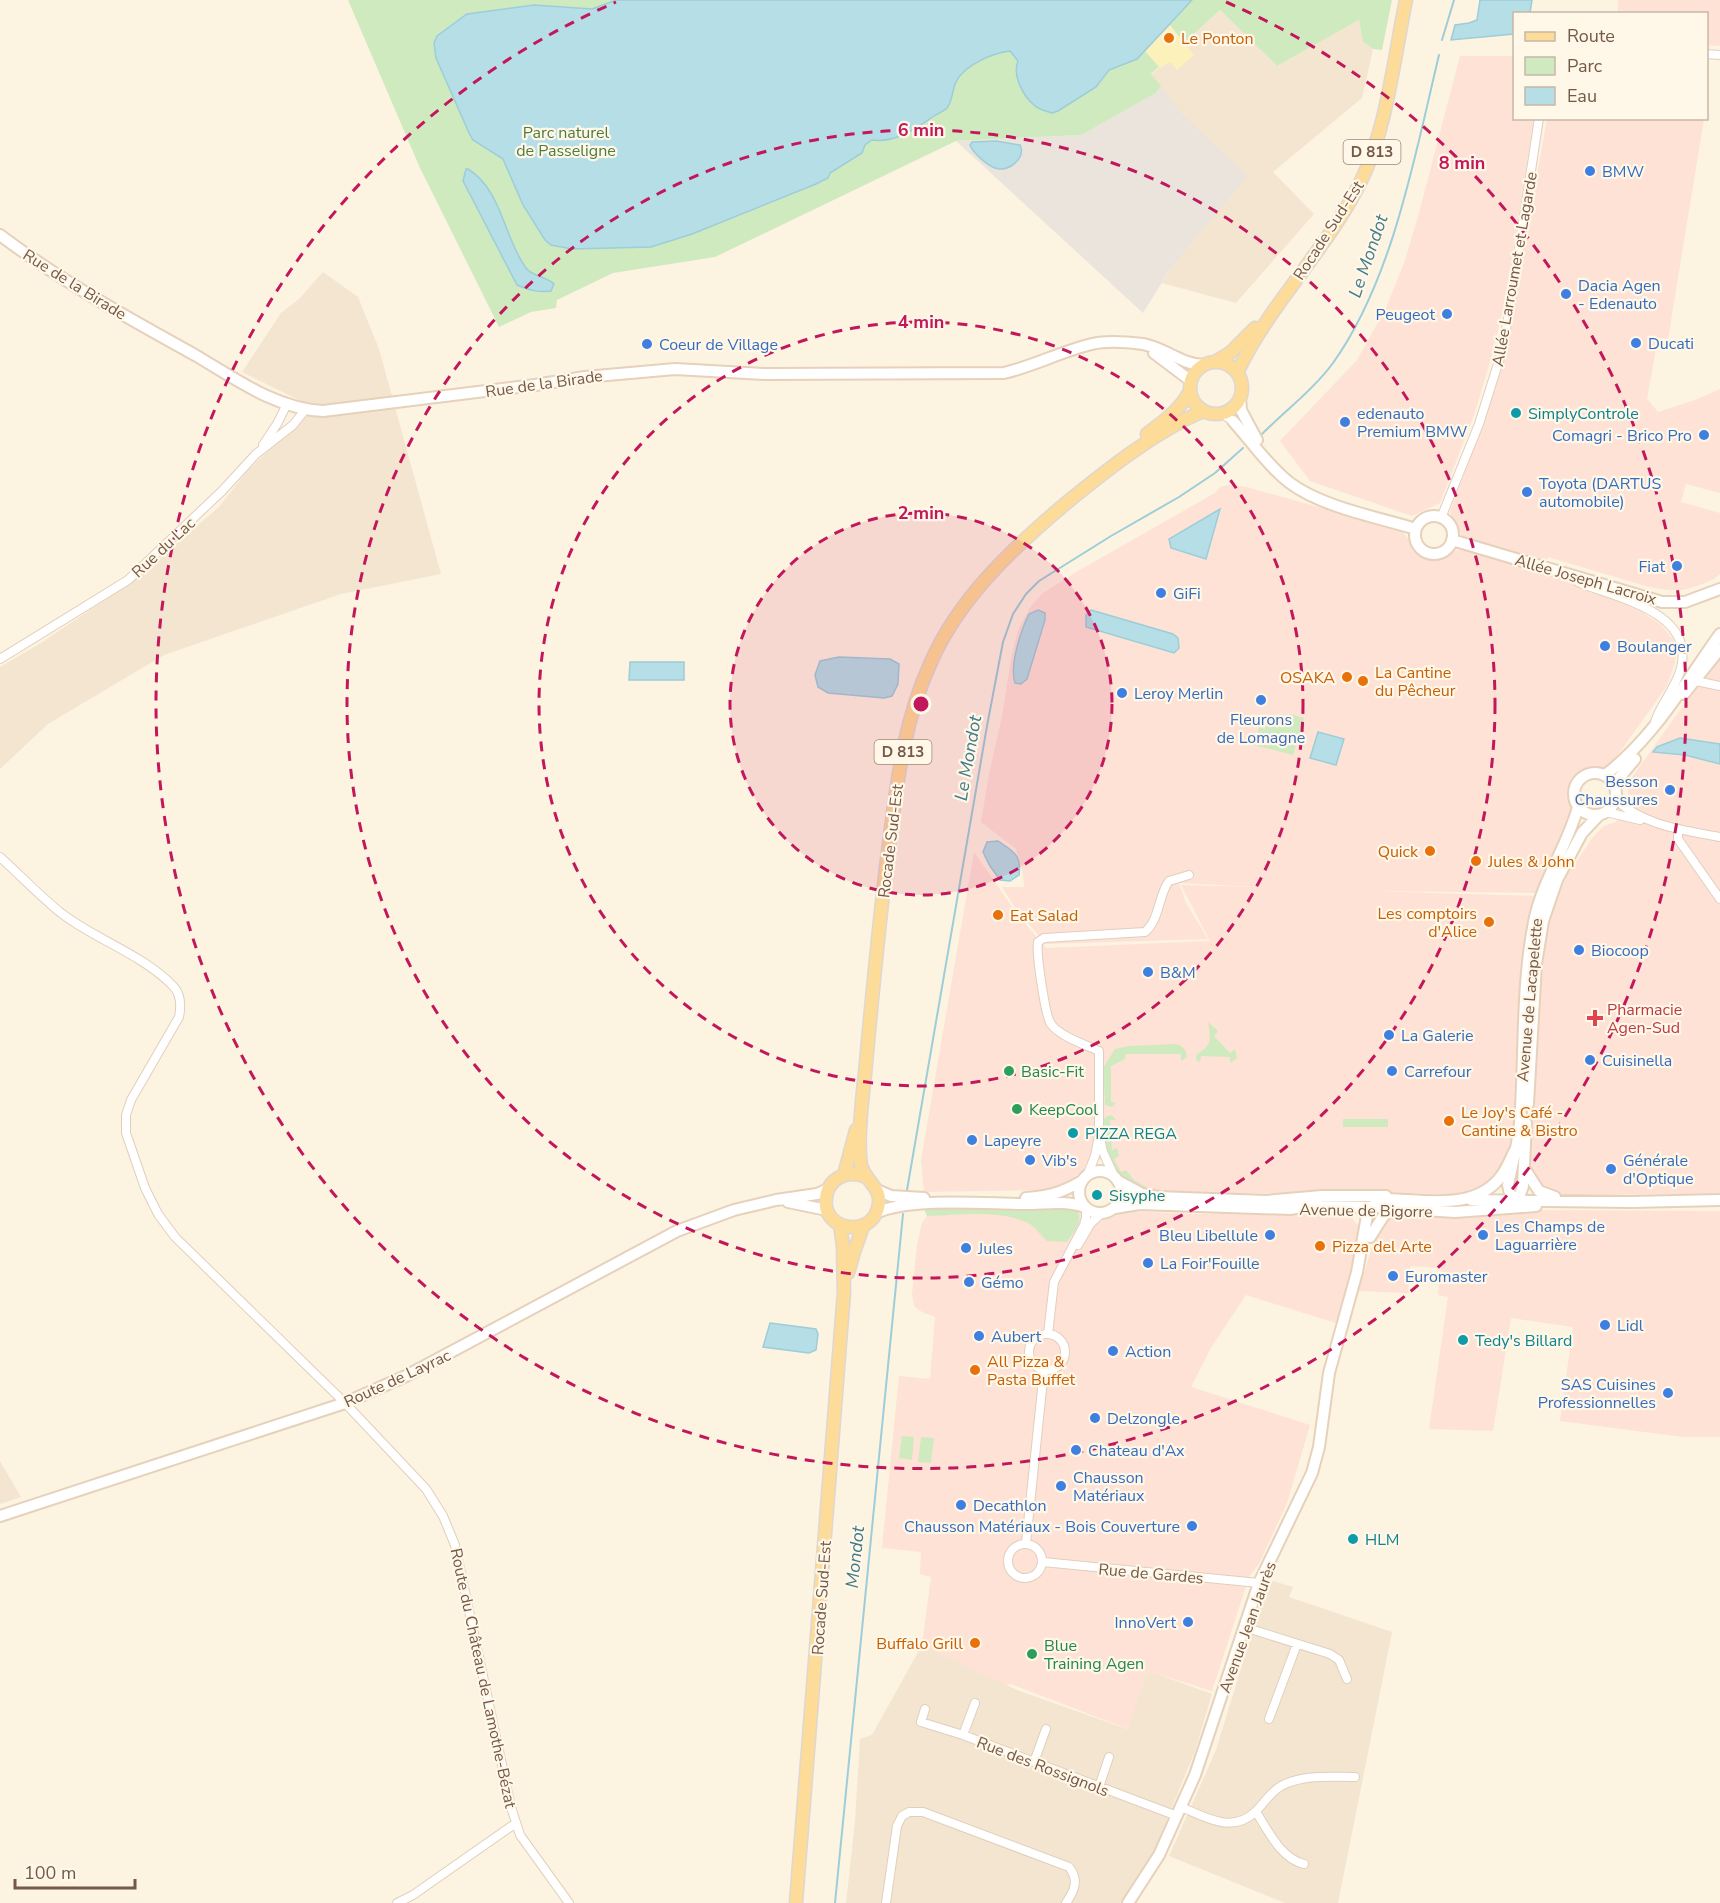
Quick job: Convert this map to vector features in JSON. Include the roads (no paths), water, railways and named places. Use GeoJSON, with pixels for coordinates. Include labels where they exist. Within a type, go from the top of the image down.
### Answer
{"type":"FeatureCollection","features":[{"type":"Feature","properties":{"kind":"main road","name":"Rocade Sud-Est"},"geometry":{"type":"LineString","coordinates":[[1237,373],[1253,342],[1328,235],[1361,181],[1375,144],[1384,108],[1406,0]]}},
{"type":"Feature","properties":{"kind":"main road","name":"Rocade Sud-Est"},"geometry":{"type":"LineString","coordinates":[[1210,363],[1230,353],[1247,338],[1293,285]]}},
{"type":"Feature","properties":{"kind":"main road"},"geometry":{"type":"LineString","coordinates":[[1210,363],[1231,367],[1237,373],[1242,389],[1240,398],[1230,410],[1216,414],[1203,411],[1197,406],[1190,386],[1198,369],[1210,363]]}},
{"type":"Feature","properties":{"kind":"main road","name":"Rocade Sud-Est"},"geometry":{"type":"LineString","coordinates":[[844,1175],[855,1139],[862,1100],[880,916],[899,766],[913,708],[931,660],[956,617],[986,578],[1023,539],[1183,405],[1190,386]]}},
{"type":"Feature","properties":{"kind":"main road","name":"Rocade Sud-Est"},"geometry":{"type":"LineString","coordinates":[[1101,474],[1182,420],[1203,411]]}},
{"type":"Feature","properties":{"kind":"main road","name":"Rocade Sud-Est"},"geometry":{"type":"LineString","coordinates":[[862,1100],[861,1161],[866,1177]]}},
{"type":"Feature","properties":{"kind":"main road"},"geometry":{"type":"LineString","coordinates":[[855,1174],[866,1177],[877,1190],[879,1202],[876,1214],[863,1226],[848,1228],[840,1225],[827,1210],[828,1189],[837,1178],[844,1175],[855,1174]]}},
{"type":"Feature","properties":{"kind":"main road","name":"Rocade Sud-Est"},"geometry":{"type":"LineString","coordinates":[[796,1903],[844,1292],[840,1225]]}},
{"type":"Feature","properties":{"kind":"main road","name":"Rocade Sud-Est"},"geometry":{"type":"LineString","coordinates":[[844,1292],[863,1226]]}},
{"type":"Feature","properties":{"kind":"street","name":"Allée Larroumet et Lagarde"},"geometry":{"type":"LineString","coordinates":[[1441,518],[1479,424],[1502,351],[1539,120]]}},
{"type":"Feature","properties":{"kind":"street","name":"Rue de la Birade"},"geometry":{"type":"LineString","coordinates":[[0,235],[32,259],[132,320],[256,391],[305,410],[323,411],[655,370],[685,369],[764,374],[1004,373],[1029,367],[1093,344],[1132,343],[1158,349],[1185,362],[1210,363]]}},
{"type":"Feature","properties":{"kind":"street","name":"Rue de la Birade"},"geometry":{"type":"LineString","coordinates":[[1132,343],[1161,357],[1190,386]]}},
{"type":"Feature","properties":{"kind":"street"},"geometry":{"type":"LineString","coordinates":[[1240,398],[1241,410],[1249,427],[1278,473]]}},
{"type":"Feature","properties":{"kind":"street"},"geometry":{"type":"LineString","coordinates":[[256,454],[278,424],[287,404]]}},
{"type":"Feature","properties":{"kind":"street","name":"Rue du Lac"},"geometry":{"type":"LineString","coordinates":[[0,658],[128,580],[222,491],[256,454],[293,425],[305,410]]}},
{"type":"Feature","properties":{"kind":"street"},"geometry":{"type":"LineString","coordinates":[[1222,414],[1233,421],[1278,473],[1297,487],[1321,500],[1416,529]]}},
{"type":"Feature","properties":{"kind":"street"},"geometry":{"type":"LineString","coordinates":[[1429,517],[1441,518],[1450,524],[1452,540],[1442,552],[1429,553],[1419,546],[1415,535],[1416,529],[1429,517]]}},
{"type":"Feature","properties":{"kind":"street","name":"Allée Joseph Lacroix"},"geometry":{"type":"LineString","coordinates":[[1452,540],[1662,602],[1685,602],[1720,589]]}},
{"type":"Feature","properties":{"kind":"street"},"geometry":{"type":"LineString","coordinates":[[1567,574],[1580,583],[1651,610],[1667,621],[1676,632],[1683,653],[1681,669],[1670,695],[1658,712],[1653,728]]}},
{"type":"Feature","properties":{"kind":"street","name":"Avenue de Lacapelette"},"geometry":{"type":"LineString","coordinates":[[1518,1202],[1508,1185],[1520,1125],[1525,1012],[1533,923],[1538,902],[1562,850],[1578,807],[1573,792],[1578,780],[1591,772],[1605,775],[1627,758],[1653,728],[1720,634]]}},
{"type":"Feature","properties":{"kind":"street"},"geometry":{"type":"LineString","coordinates":[[1614,784],[1720,649]]}},
{"type":"Feature","properties":{"kind":"street"},"geometry":{"type":"LineString","coordinates":[[1696,681],[1720,686]]}},
{"type":"Feature","properties":{"kind":"street"},"geometry":{"type":"LineString","coordinates":[[1605,775],[1614,784],[1615,799],[1638,816],[1653,823]]}},
{"type":"Feature","properties":{"kind":"street","name":"Avenue de Lacapelette"},"geometry":{"type":"LineString","coordinates":[[1518,1202],[1523,1186],[1536,964],[1543,921],[1561,873],[1582,833],[1612,807],[1615,799]]}},
{"type":"Feature","properties":{"kind":"street"},"geometry":{"type":"LineString","coordinates":[[1578,807],[1587,814],[1603,813],[1720,837]]}},
{"type":"Feature","properties":{"kind":"street"},"geometry":{"type":"LineString","coordinates":[[1678,829],[1678,839],[1720,899]]}},
{"type":"Feature","properties":{"kind":"street","name":"Route du Château de Lamothe-Bézat"},"geometry":{"type":"LineString","coordinates":[[0,857],[62,914],[153,970],[174,987],[179,995],[179,1017],[130,1100],[126,1115],[126,1133],[145,1188],[158,1215],[175,1237],[345,1403],[426,1489],[443,1516],[455,1545],[516,1823],[520,1835],[569,1903]]}},
{"type":"Feature","properties":{"kind":"street"},"geometry":{"type":"LineString","coordinates":[[1068,1257],[1068,1252],[1086,1218],[1085,1207],[1079,1195],[1084,1178],[1095,1156],[1099,1135],[1099,1051],[1060,1032],[1051,1025],[1048,1019],[1037,952],[1038,942],[1044,938],[1145,932],[1152,924],[1162,893],[1169,880],[1189,875]]}},
{"type":"Feature","properties":{"kind":"street"},"geometry":{"type":"LineString","coordinates":[[1048,1334],[1054,1282],[1091,1223],[1101,1214],[1115,1208],[1121,1192],[1103,1152],[1099,1135]]}},
{"type":"Feature","properties":{"kind":"street"},"geometry":{"type":"LineString","coordinates":[[1458,1200],[1478,1195],[1489,1189],[1503,1174],[1515,1150]]}},
{"type":"Feature","properties":{"kind":"street"},"geometry":{"type":"LineString","coordinates":[[1524,1168],[1533,1184],[1546,1195],[1630,1197],[1644,1202]]}},
{"type":"Feature","properties":{"kind":"street"},"geometry":{"type":"LineString","coordinates":[[877,1190],[891,1196],[916,1198],[1019,1198],[1053,1195],[1100,1171],[1117,1179]]}},
{"type":"Feature","properties":{"kind":"street","name":"Avenue de Bigorre"},"geometry":{"type":"LineString","coordinates":[[1117,1179],[1142,1194],[1158,1197],[1266,1201],[1322,1196],[1455,1212],[1518,1202]]}},
{"type":"Feature","properties":{"kind":"street","name":"Route de Layrac"},"geometry":{"type":"LineString","coordinates":[[0,1516],[345,1403],[406,1376],[677,1231],[734,1210],[776,1200],[817,1194],[828,1189]]}},
{"type":"Feature","properties":{"kind":"street","name":"Route de Layrac"},"geometry":{"type":"LineString","coordinates":[[776,1200],[827,1210]]}},
{"type":"Feature","properties":{"kind":"street","name":"Avenue de Bigorre"},"geometry":{"type":"LineString","coordinates":[[1115,1208],[1138,1204],[1294,1209],[1306,1206],[1458,1200],[1644,1202],[1720,1200]]}},
{"type":"Feature","properties":{"kind":"street"},"geometry":{"type":"LineString","coordinates":[[876,1214],[899,1206],[1070,1202],[1101,1214]]}},
{"type":"Feature","properties":{"kind":"street","name":"Avenue Jean Jaurès"},"geometry":{"type":"LineString","coordinates":[[1128,1903],[1159,1855],[1199,1766],[1259,1584],[1312,1473],[1319,1447],[1329,1373],[1357,1272],[1367,1213],[1374,1204]]}},
{"type":"Feature","properties":{"kind":"street","name":"Avenue Jean Jaurès"},"geometry":{"type":"LineString","coordinates":[[1357,1272],[1370,1237],[1374,1204]]}},
{"type":"Feature","properties":{"kind":"street"},"geometry":{"type":"LineString","coordinates":[[1370,1237],[1384,1215],[1405,1206]]}},
{"type":"Feature","properties":{"kind":"street"},"geometry":{"type":"LineString","coordinates":[[1294,1209],[1351,1212],[1366,1224]]}},
{"type":"Feature","properties":{"kind":"street"},"geometry":{"type":"LineString","coordinates":[[1048,1334],[1061,1340],[1064,1354],[1057,1366],[1044,1370],[1033,1362],[1029,1352],[1030,1346],[1037,1337],[1048,1334]]}},
{"type":"Feature","properties":{"kind":"street"},"geometry":{"type":"LineString","coordinates":[[1026,1543],[1044,1370]]}},
{"type":"Feature","properties":{"kind":"street"},"geometry":{"type":"LineString","coordinates":[[1026,1543],[1040,1551],[1043,1562],[1039,1572],[1030,1578],[1024,1578],[1015,1575],[1010,1568],[1008,1556],[1013,1548],[1026,1543]]}},
{"type":"Feature","properties":{"kind":"street","name":"Rue de Gardes"},"geometry":{"type":"LineString","coordinates":[[1043,1562],[1259,1584]]}},
{"type":"Feature","properties":{"kind":"street"},"geometry":{"type":"LineString","coordinates":[[1245,1628],[1330,1654],[1339,1660],[1347,1679]]}},
{"type":"Feature","properties":{"kind":"street"},"geometry":{"type":"LineString","coordinates":[[1269,1719],[1297,1644]]}},
{"type":"Feature","properties":{"kind":"street"},"geometry":{"type":"LineString","coordinates":[[963,1735],[975,1703]]}},
{"type":"Feature","properties":{"kind":"street","name":"Rue des Rossignols"},"geometry":{"type":"LineString","coordinates":[[925,1709],[921,1722],[963,1735],[1099,1787],[1222,1823],[1242,1821],[1256,1812]]}},
{"type":"Feature","properties":{"kind":"street"},"geometry":{"type":"LineString","coordinates":[[1034,1762],[1046,1729]]}},
{"type":"Feature","properties":{"kind":"street"},"geometry":{"type":"LineString","coordinates":[[1099,1787],[1109,1756]]}},
{"type":"Feature","properties":{"kind":"street"},"geometry":{"type":"LineString","coordinates":[[1304,1864],[1297,1862],[1283,1850],[1256,1812],[1268,1796],[1283,1785],[1307,1778],[1355,1777]]}},
{"type":"Feature","properties":{"kind":"street"},"geometry":{"type":"LineString","coordinates":[[886,1903],[897,1826],[902,1816],[914,1811],[923,1812],[1069,1867],[1076,1877],[1074,1891],[1066,1903]]}},
{"type":"Feature","properties":{"kind":"street"},"geometry":{"type":"LineString","coordinates":[[397,1903],[423,1889],[516,1823]]}},
{"type":"Feature","properties":{"kind":"water","name":"Parc naturel de Passeligne"},"geometry":{"type":"Polygon","coordinates":[[[616,0],[1192,0],[1137,59],[1109,70],[1096,87],[1058,111],[1052,113],[1043,110],[1030,101],[1016,73],[1018,61],[1010,51],[1003,52],[988,57],[965,70],[956,82],[947,108],[896,138],[872,140],[865,145],[862,153],[816,184],[692,234],[651,247],[572,249],[551,245],[545,240],[523,205],[503,159],[473,140],[436,58],[434,43],[437,36],[467,14],[534,5],[592,9],[616,0]]]}},
{"type":"Feature","properties":{"kind":"water"},"geometry":{"type":"Polygon","coordinates":[[[1480,0],[1532,0],[1530,12],[1513,12],[1513,34],[1451,40],[1455,25],[1477,20],[1480,0]]]}},
{"type":"Feature","properties":{"kind":"water"},"geometry":{"type":"Polygon","coordinates":[[[996,141],[1020,145],[1019,158],[1004,169],[995,168],[982,160],[970,145],[972,142],[996,141]]]}},
{"type":"Feature","properties":{"kind":"water"},"geometry":{"type":"Polygon","coordinates":[[[466,169],[479,178],[488,189],[526,268],[554,284],[551,291],[534,291],[517,285],[463,181],[466,169]]]}},
{"type":"Feature","properties":{"kind":"water"},"geometry":{"type":"Polygon","coordinates":[[[1220,509],[1206,559],[1171,548],[1169,539],[1220,509]]]}},
{"type":"Feature","properties":{"kind":"water"},"geometry":{"type":"Polygon","coordinates":[[[1038,610],[1045,613],[1045,620],[1027,679],[1021,684],[1015,683],[1014,667],[1019,638],[1029,614],[1038,610]]]}},
{"type":"Feature","properties":{"kind":"water"},"geometry":{"type":"Polygon","coordinates":[[[1091,610],[1173,634],[1178,638],[1179,648],[1174,653],[1086,627],[1086,615],[1091,610]]]}},
{"type":"Feature","properties":{"kind":"water"},"geometry":{"type":"Polygon","coordinates":[[[839,657],[890,659],[899,664],[898,684],[892,696],[884,698],[828,693],[818,687],[815,675],[820,661],[839,657]]]}},
{"type":"Feature","properties":{"kind":"water"},"geometry":{"type":"Polygon","coordinates":[[[630,662],[684,662],[684,680],[629,680],[630,662]]]}},
{"type":"Feature","properties":{"kind":"water"},"geometry":{"type":"Polygon","coordinates":[[[1318,732],[1344,739],[1336,765],[1310,758],[1318,732]]]}},
{"type":"Feature","properties":{"kind":"water"},"geometry":{"type":"Polygon","coordinates":[[[1680,738],[1720,744],[1720,764],[1685,755],[1653,752],[1657,747],[1680,738]]]}},
{"type":"Feature","properties":{"kind":"water"},"geometry":{"type":"Polygon","coordinates":[[[998,841],[1018,858],[1019,875],[1010,881],[1000,880],[983,852],[987,842],[998,841]]]}},
{"type":"Feature","properties":{"kind":"water"},"geometry":{"type":"Polygon","coordinates":[[[770,1323],[816,1329],[818,1334],[816,1350],[809,1353],[763,1347],[770,1323]]]}},
{"type":"Feature","properties":{"kind":"waterway"},"geometry":{"type":"LineString","coordinates":[[1442,40],[1454,0]]}},
{"type":"Feature","properties":{"kind":"waterway","name":"Le Mondot"},"geometry":{"type":"LineString","coordinates":[[1262,434],[1308,391],[1333,363],[1354,330],[1372,294],[1387,255],[1411,174],[1439,55]]}},
{"type":"Feature","properties":{"kind":"waterway","name":"Le Mondot"},"geometry":{"type":"LineString","coordinates":[[907,1190],[987,726],[1003,642],[1013,614],[1026,594],[1039,581],[1179,497],[1215,473],[1243,448]]}},
{"type":"Feature","properties":{"kind":"waterway","name":"Mondot"},"geometry":{"type":"LineString","coordinates":[[835,1903],[903,1214]]}},
{"type":"Feature","properties":{"kind":"place","name":"Le Ponton"},"geometry":{"type":"Point","coordinates":[1169,38]}},
{"type":"Feature","properties":{"kind":"place","name":"BMW"},"geometry":{"type":"Point","coordinates":[1590,171]}},
{"type":"Feature","properties":{"kind":"place","name":"Dacia Agen - Edenauto"},"geometry":{"type":"Point","coordinates":[1566,294]}},
{"type":"Feature","properties":{"kind":"place","name":"Peugeot"},"geometry":{"type":"Point","coordinates":[1447,314]}},
{"type":"Feature","properties":{"kind":"place","name":"Ducati"},"geometry":{"type":"Point","coordinates":[1636,343]}},
{"type":"Feature","properties":{"kind":"place","name":"Coeur de Village"},"geometry":{"type":"Point","coordinates":[647,344]}},
{"type":"Feature","properties":{"kind":"place","name":"SimplyControle"},"geometry":{"type":"Point","coordinates":[1516,413]}},
{"type":"Feature","properties":{"kind":"place","name":"edenauto Premium BMW"},"geometry":{"type":"Point","coordinates":[1345,422]}},
{"type":"Feature","properties":{"kind":"place","name":"Comagri - Brico Pro"},"geometry":{"type":"Point","coordinates":[1704,435]}},
{"type":"Feature","properties":{"kind":"place","name":"Toyota (DARTUS automobile)"},"geometry":{"type":"Point","coordinates":[1527,492]}},
{"type":"Feature","properties":{"kind":"place","name":"Fiat"},"geometry":{"type":"Point","coordinates":[1677,566]}},
{"type":"Feature","properties":{"kind":"place","name":"GiFi"},"geometry":{"type":"Point","coordinates":[1161,593]}},
{"type":"Feature","properties":{"kind":"place","name":"Boulanger"},"geometry":{"type":"Point","coordinates":[1605,646]}},
{"type":"Feature","properties":{"kind":"place","name":"OSAKA"},"geometry":{"type":"Point","coordinates":[1347,677]}},
{"type":"Feature","properties":{"kind":"place","name":"La Cantine du Pêcheur"},"geometry":{"type":"Point","coordinates":[1363,681]}},
{"type":"Feature","properties":{"kind":"place","name":"Leroy Merlin"},"geometry":{"type":"Point","coordinates":[1122,693]}},
{"type":"Feature","properties":{"kind":"place","name":"Fleurons de Lomagne"},"geometry":{"type":"Point","coordinates":[1261,700]}},
{"type":"Feature","properties":{"kind":"place","name":"Besson Chaussures"},"geometry":{"type":"Point","coordinates":[1670,790]}},
{"type":"Feature","properties":{"kind":"place","name":"Quick"},"geometry":{"type":"Point","coordinates":[1430,851]}},
{"type":"Feature","properties":{"kind":"place","name":"Jules & John"},"geometry":{"type":"Point","coordinates":[1476,861]}},
{"type":"Feature","properties":{"kind":"place","name":"Eat Salad"},"geometry":{"type":"Point","coordinates":[998,915]}},
{"type":"Feature","properties":{"kind":"place","name":"Les comptoirs d'Alice"},"geometry":{"type":"Point","coordinates":[1489,922]}},
{"type":"Feature","properties":{"kind":"place","name":"Biocoop"},"geometry":{"type":"Point","coordinates":[1579,950]}},
{"type":"Feature","properties":{"kind":"place","name":"B&M"},"geometry":{"type":"Point","coordinates":[1148,972]}},
{"type":"Feature","properties":{"kind":"place","name":"Pharmacie Agen-Sud"},"geometry":{"type":"Point","coordinates":[1595,1018]}},
{"type":"Feature","properties":{"kind":"place","name":"La Galerie"},"geometry":{"type":"Point","coordinates":[1389,1035]}},
{"type":"Feature","properties":{"kind":"place","name":"Cuisinella"},"geometry":{"type":"Point","coordinates":[1590,1060]}},
{"type":"Feature","properties":{"kind":"place","name":"Basic-Fit"},"geometry":{"type":"Point","coordinates":[1009,1071]}},
{"type":"Feature","properties":{"kind":"place","name":"Carrefour"},"geometry":{"type":"Point","coordinates":[1392,1071]}},
{"type":"Feature","properties":{"kind":"place","name":"KeepCool"},"geometry":{"type":"Point","coordinates":[1017,1109]}},
{"type":"Feature","properties":{"kind":"place","name":"Le Joy's Café - Cantine & Bistro"},"geometry":{"type":"Point","coordinates":[1449,1121]}},
{"type":"Feature","properties":{"kind":"place","name":"PIZZA REGA"},"geometry":{"type":"Point","coordinates":[1073,1133]}},
{"type":"Feature","properties":{"kind":"place","name":"Lapeyre"},"geometry":{"type":"Point","coordinates":[972,1140]}},
{"type":"Feature","properties":{"kind":"place","name":"Vib's"},"geometry":{"type":"Point","coordinates":[1030,1160]}},
{"type":"Feature","properties":{"kind":"place","name":"Générale d'Optique"},"geometry":{"type":"Point","coordinates":[1611,1169]}},
{"type":"Feature","properties":{"kind":"place","name":"Sisyphe"},"geometry":{"type":"Point","coordinates":[1097,1195]}},
{"type":"Feature","properties":{"kind":"place","name":"Bleu Libellule"},"geometry":{"type":"Point","coordinates":[1270,1235]}},
{"type":"Feature","properties":{"kind":"place","name":"Les Champs de Laguarrière"},"geometry":{"type":"Point","coordinates":[1483,1235]}},
{"type":"Feature","properties":{"kind":"place","name":"Pizza del Arte"},"geometry":{"type":"Point","coordinates":[1320,1246]}},
{"type":"Feature","properties":{"kind":"place","name":"Jules"},"geometry":{"type":"Point","coordinates":[966,1248]}},
{"type":"Feature","properties":{"kind":"place","name":"La Foir'Fouille"},"geometry":{"type":"Point","coordinates":[1148,1263]}},
{"type":"Feature","properties":{"kind":"place","name":"Euromaster"},"geometry":{"type":"Point","coordinates":[1393,1276]}},
{"type":"Feature","properties":{"kind":"place","name":"Gémo"},"geometry":{"type":"Point","coordinates":[969,1282]}},
{"type":"Feature","properties":{"kind":"place","name":"Lidl"},"geometry":{"type":"Point","coordinates":[1605,1325]}},
{"type":"Feature","properties":{"kind":"place","name":"Aubert"},"geometry":{"type":"Point","coordinates":[979,1336]}},
{"type":"Feature","properties":{"kind":"place","name":"Tedy's Billard"},"geometry":{"type":"Point","coordinates":[1463,1340]}},
{"type":"Feature","properties":{"kind":"place","name":"Action"},"geometry":{"type":"Point","coordinates":[1113,1351]}},
{"type":"Feature","properties":{"kind":"place","name":"All Pizza & Pasta Buffet"},"geometry":{"type":"Point","coordinates":[975,1370]}},
{"type":"Feature","properties":{"kind":"place","name":"SAS Cuisines Professionnelles"},"geometry":{"type":"Point","coordinates":[1668,1393]}},
{"type":"Feature","properties":{"kind":"place","name":"Delzongle"},"geometry":{"type":"Point","coordinates":[1095,1418]}},
{"type":"Feature","properties":{"kind":"place","name":"Chateau d'Ax"},"geometry":{"type":"Point","coordinates":[1076,1450]}},
{"type":"Feature","properties":{"kind":"place","name":"Chausson Matériaux"},"geometry":{"type":"Point","coordinates":[1061,1486]}},
{"type":"Feature","properties":{"kind":"place","name":"Decathlon"},"geometry":{"type":"Point","coordinates":[961,1505]}},
{"type":"Feature","properties":{"kind":"place","name":"Chausson Matériaux - Bois Couverture"},"geometry":{"type":"Point","coordinates":[1192,1526]}},
{"type":"Feature","properties":{"kind":"place","name":"HLM"},"geometry":{"type":"Point","coordinates":[1353,1539]}},
{"type":"Feature","properties":{"kind":"place","name":"InnoVert"},"geometry":{"type":"Point","coordinates":[1188,1622]}},
{"type":"Feature","properties":{"kind":"place","name":"Buffalo Grill"},"geometry":{"type":"Point","coordinates":[975,1643]}},
{"type":"Feature","properties":{"kind":"place","name":"Blue Training Agen"},"geometry":{"type":"Point","coordinates":[1032,1654]}}]}
